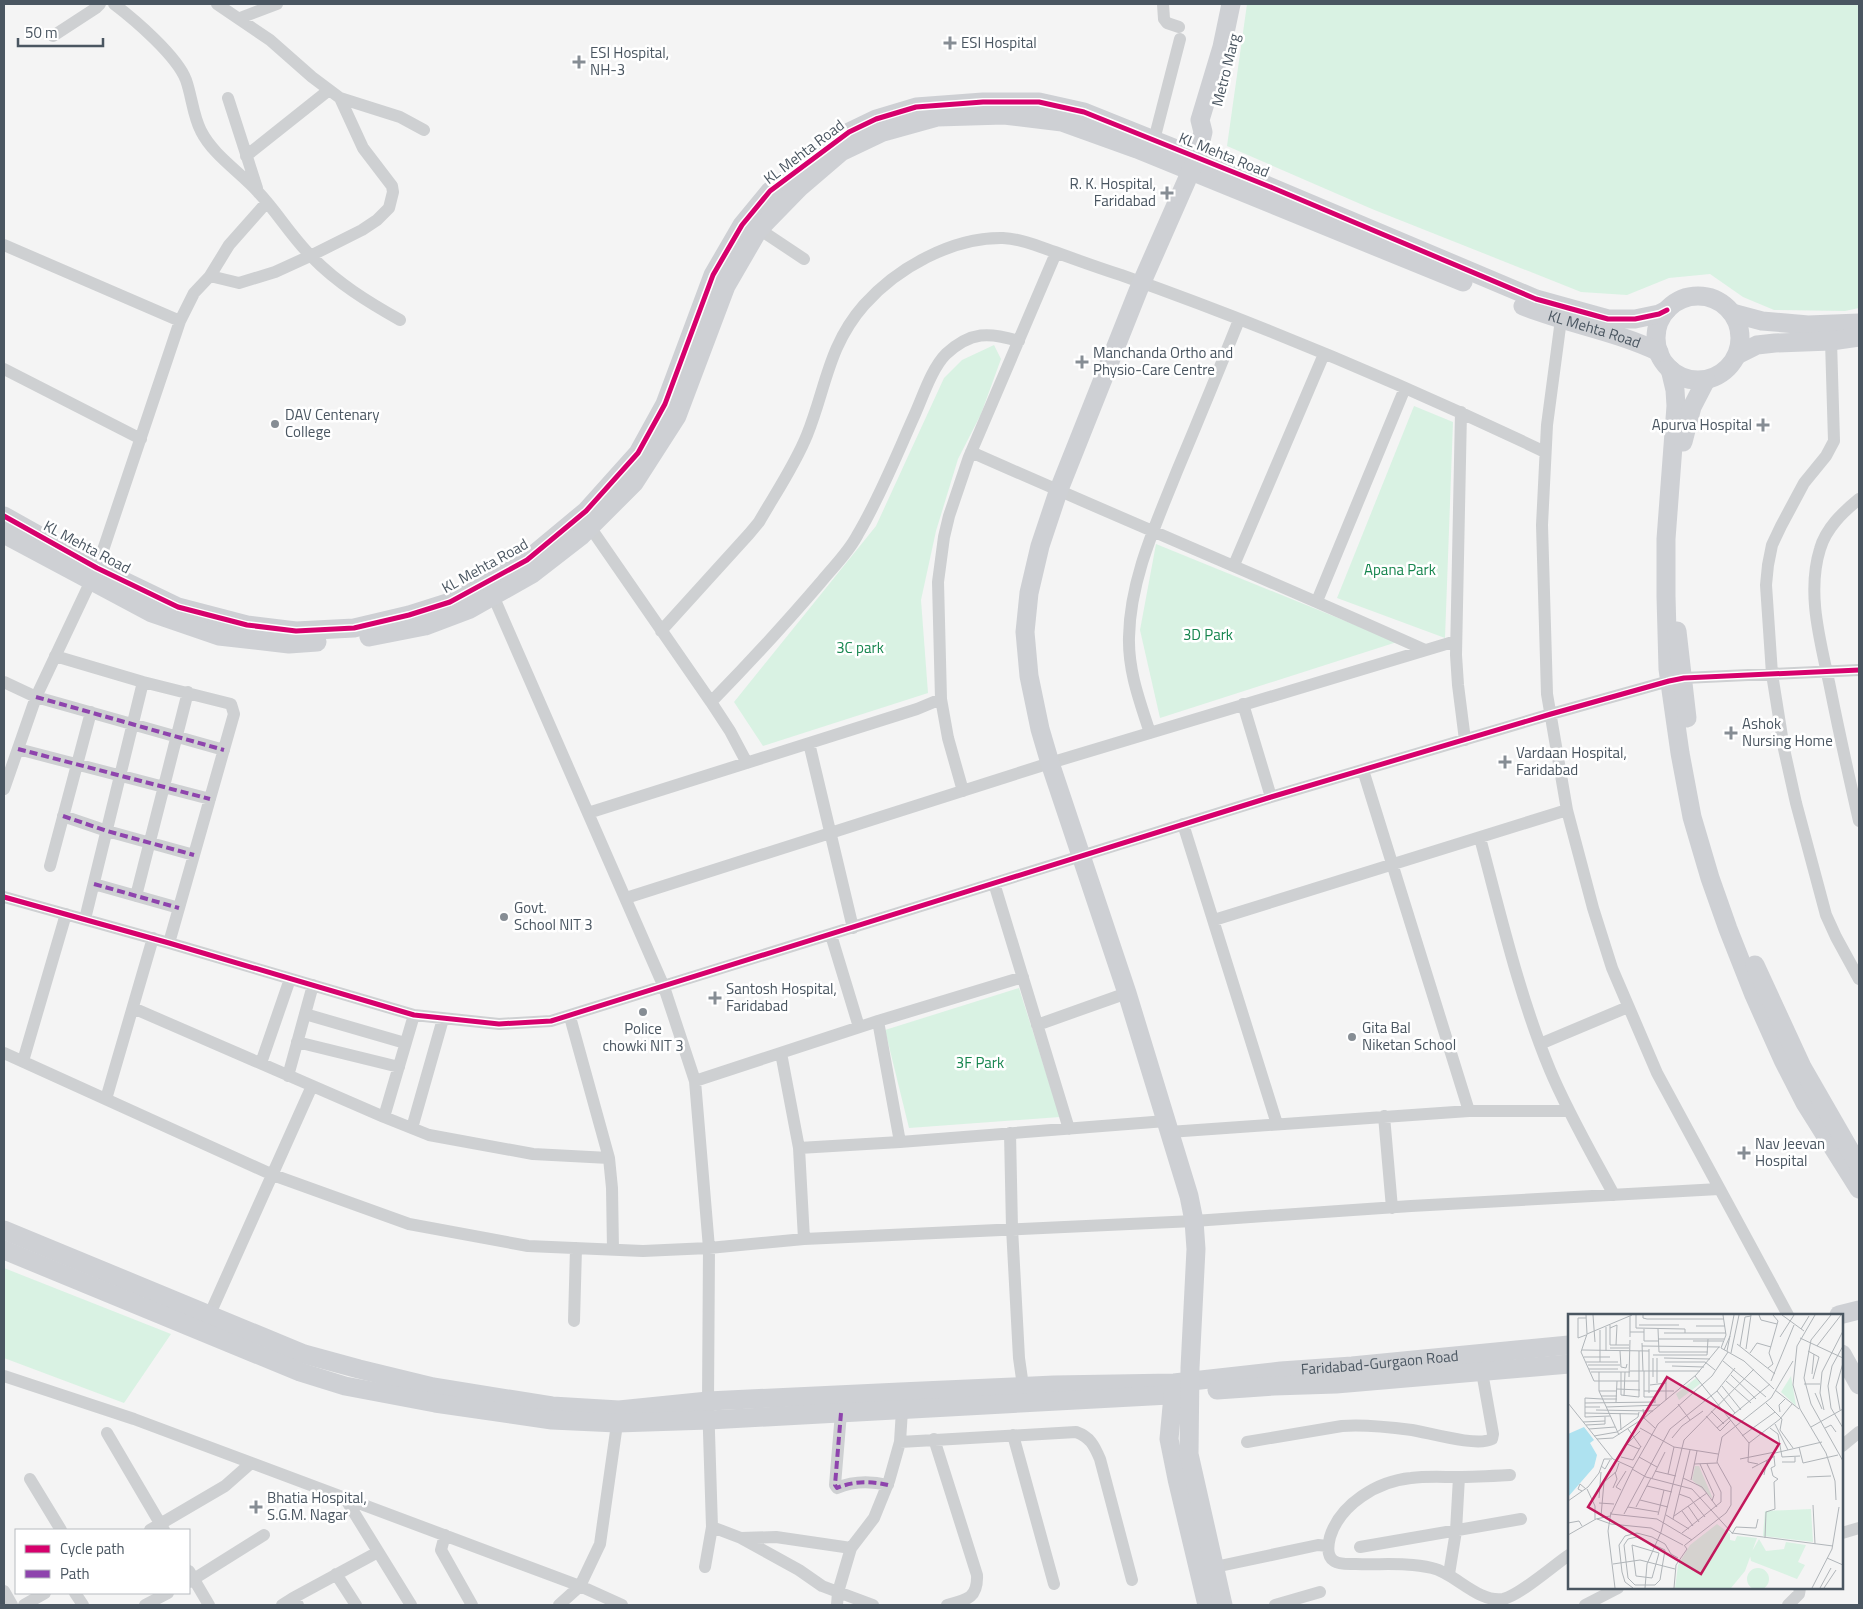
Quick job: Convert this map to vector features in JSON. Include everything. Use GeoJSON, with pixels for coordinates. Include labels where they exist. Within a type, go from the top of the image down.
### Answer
{"type":"FeatureCollection","features":[{"type":"Feature","properties":{"kind":"street"},"geometry":{"type":"LineString","coordinates":[[53,36],[100,4]]}},
{"type":"Feature","properties":{"kind":"street"},"geometry":{"type":"LineString","coordinates":[[114,4],[133,18],[170,57],[186,79],[201,131],[212,147],[257,190],[310,256],[351,291],[400,320]]}},
{"type":"Feature","properties":{"kind":"street"},"geometry":{"type":"LineString","coordinates":[[217,4],[270,40],[334,94],[400,117],[424,130]]}},
{"type":"Feature","properties":{"kind":"street"},"geometry":{"type":"LineString","coordinates":[[240,18],[277,4]]}},
{"type":"Feature","properties":{"kind":"street"},"geometry":{"type":"LineString","coordinates":[[1154,140],[1179,33],[1164,19],[1163,4]]}},
{"type":"Feature","properties":{"kind":"street","name":"Metro Marg"},"geometry":{"type":"LineString","coordinates":[[1182,1389],[1196,1268],[1194,1221],[1189,1196],[1127,992],[1040,729],[1029,676],[1025,632],[1029,593],[1040,546],[1058,492],[1142,282],[1194,164],[1203,132],[1200,120],[1222,47],[1231,4]]}},
{"type":"Feature","properties":{"kind":"street","name":"Metro Marg"},"geometry":{"type":"LineString","coordinates":[[1203,132],[1212,124],[1220,98],[1241,4]]}},
{"type":"Feature","properties":{"kind":"street"},"geometry":{"type":"LineString","coordinates":[[246,156],[334,94]]}},
{"type":"Feature","properties":{"kind":"street"},"geometry":{"type":"LineString","coordinates":[[210,276],[239,284],[275,272],[372,224],[384,214],[392,202],[392,186],[363,148],[334,94]]}},
{"type":"Feature","properties":{"kind":"street"},"geometry":{"type":"LineString","coordinates":[[228,98],[257,190]]}},
{"type":"Feature","properties":{"kind":"street","name":"KL Mehta Road"},"geometry":{"type":"LineString","coordinates":[[4,516],[152,613],[219,636],[289,644],[356,640],[425,626],[470,608],[490,589],[586,511],[638,453],[665,404],[712,275],[742,225],[770,191],[849,132],[876,119],[916,107],[982,102],[1039,102],[1084,112],[1154,140],[1194,164]]}},
{"type":"Feature","properties":{"kind":"street","name":"KL Mehta Road"},"geometry":{"type":"LineString","coordinates":[[490,589],[532,574],[581,536],[634,483],[677,416],[726,286],[759,229],[799,188],[841,152],[883,132],[937,117],[1004,115],[1062,122],[1137,149],[1194,164],[1562,313],[1636,341],[1659,352]]}},
{"type":"Feature","properties":{"kind":"street"},"geometry":{"type":"LineString","coordinates":[[4,789],[36,698],[94,575],[180,321],[194,293],[210,276],[229,245],[267,202]]}},
{"type":"Feature","properties":{"kind":"street"},"geometry":{"type":"LineString","coordinates":[[759,229],[804,259]]}},
{"type":"Feature","properties":{"kind":"street"},"geometry":{"type":"LineString","coordinates":[[661,631],[744,541],[759,522],[806,437],[829,366],[839,342],[865,305],[910,267],[947,250],[975,241],[1013,239],[1027,242],[1142,282],[1405,388],[1545,452]]}},
{"type":"Feature","properties":{"kind":"street"},"geometry":{"type":"LineString","coordinates":[[4,245],[180,321]]}},
{"type":"Feature","properties":{"kind":"street"},"geometry":{"type":"LineString","coordinates":[[963,792],[948,738],[941,699],[938,582],[943,545],[949,516],[971,452],[1056,253]]}},
{"type":"Feature","properties":{"kind":"street"},"geometry":{"type":"LineString","coordinates":[[1670,369],[1680,376],[1693,380],[1706,380],[1719,375],[1730,366],[1737,355],[1740,334],[1738,323],[1724,304],[1713,298],[1688,297],[1676,302],[1667,310],[1662,316],[1657,330],[1657,345],[1659,352],[1670,369],[1675,390],[1676,406],[1676,430],[1666,531],[1666,596],[1677,680],[1712,843],[1740,930],[1802,1067],[1859,1166]]}},
{"type":"Feature","properties":{"kind":"street","name":"KL Mehta Road"},"geometry":{"type":"LineString","coordinates":[[1562,313],[1608,319],[1635,319],[1659,314],[1667,310]]}},
{"type":"Feature","properties":{"kind":"street"},"geometry":{"type":"LineString","coordinates":[[1562,313],[1547,424],[1542,526],[1547,694],[1567,810],[1593,908],[1612,968],[1628,1007],[1657,1073],[1787,1314]]}},
{"type":"Feature","properties":{"kind":"street"},"geometry":{"type":"LineString","coordinates":[[1732,314],[1762,322],[1808,325],[1859,323]]}},
{"type":"Feature","properties":{"kind":"street"},"geometry":{"type":"LineString","coordinates":[[1150,733],[1133,681],[1128,638],[1134,592],[1153,530],[1239,320]]}},
{"type":"Feature","properties":{"kind":"street"},"geometry":{"type":"LineString","coordinates":[[711,702],[781,629],[858,535],[926,390],[944,357],[966,340],[980,336],[997,334],[1019,341]]}},
{"type":"Feature","properties":{"kind":"street"},"geometry":{"type":"LineString","coordinates":[[1737,355],[1757,345],[1831,341],[1859,337]]}},
{"type":"Feature","properties":{"kind":"street"},"geometry":{"type":"LineString","coordinates":[[1831,341],[1834,441],[1826,456],[1804,483],[1772,545],[1766,585],[1772,674],[1784,749],[1796,803],[1815,879],[1832,930],[1859,979]]}},
{"type":"Feature","properties":{"kind":"street"},"geometry":{"type":"LineString","coordinates":[[1234,565],[1324,354]]}},
{"type":"Feature","properties":{"kind":"street"},"geometry":{"type":"LineString","coordinates":[[4,369],[141,439]]}},
{"type":"Feature","properties":{"kind":"street"},"geometry":{"type":"LineString","coordinates":[[1706,380],[1692,407],[1684,435],[1675,504],[1675,610],[1680,753],[1692,817],[1710,878],[1728,929],[1754,995],[1783,1060],[1805,1103],[1859,1189]]}},
{"type":"Feature","properties":{"kind":"street"},"geometry":{"type":"LineString","coordinates":[[1317,602],[1405,388]]}},
{"type":"Feature","properties":{"kind":"street"},"geometry":{"type":"LineString","coordinates":[[1461,412],[1456,641],[1458,685],[1465,740]]}},
{"type":"Feature","properties":{"kind":"street"},"geometry":{"type":"LineString","coordinates":[[971,452],[1058,492],[1153,530],[1425,650]]}},
{"type":"Feature","properties":{"kind":"street"},"geometry":{"type":"LineString","coordinates":[[1859,499],[1832,525],[1820,547],[1814,592],[1826,672],[1859,821]]}},
{"type":"Feature","properties":{"kind":"street"},"geometry":{"type":"LineString","coordinates":[[590,527],[711,702],[730,731],[747,763]]}},
{"type":"Feature","properties":{"kind":"street","name":"KL Mehta Road"},"geometry":{"type":"LineString","coordinates":[[4,534],[94,575]]}},
{"type":"Feature","properties":{"kind":"street"},"geometry":{"type":"LineString","coordinates":[[490,589],[664,987],[695,1081],[709,1248],[708,1411],[712,1527],[706,1567]]}},
{"type":"Feature","properties":{"kind":"street"},"geometry":{"type":"LineString","coordinates":[[626,898],[1050,763],[1456,641]]}},
{"type":"Feature","properties":{"kind":"street"},"geometry":{"type":"LineString","coordinates":[[55,656],[143,682],[231,704],[234,714],[169,943]]}},
{"type":"Feature","properties":{"kind":"street"},"geometry":{"type":"LineString","coordinates":[[4,897],[153,938],[414,1015],[499,1024],[551,1021],[570,1017],[1081,855],[1550,714],[1677,680],[1859,670]]}},
{"type":"Feature","properties":{"kind":"street"},"geometry":{"type":"LineString","coordinates":[[4,682],[36,698],[176,735],[224,750]]}},
{"type":"Feature","properties":{"kind":"street"},"geometry":{"type":"LineString","coordinates":[[85,919],[143,682]]}},
{"type":"Feature","properties":{"kind":"street"},"geometry":{"type":"LineString","coordinates":[[136,896],[188,692]]}},
{"type":"Feature","properties":{"kind":"street"},"geometry":{"type":"LineString","coordinates":[[588,813],[917,709],[941,699]]}},
{"type":"Feature","properties":{"kind":"street"},"geometry":{"type":"LineString","coordinates":[[1243,704],[1271,797]]}},
{"type":"Feature","properties":{"kind":"street"},"geometry":{"type":"LineString","coordinates":[[50,866],[91,712]]}},
{"type":"Feature","properties":{"kind":"street"},"geometry":{"type":"LineString","coordinates":[[809,743],[853,928]]}},
{"type":"Feature","properties":{"kind":"street"},"geometry":{"type":"LineString","coordinates":[[18,749],[210,799]]}},
{"type":"Feature","properties":{"kind":"street"},"geometry":{"type":"LineString","coordinates":[[1363,770],[1394,864],[1469,1110]]}},
{"type":"Feature","properties":{"kind":"street"},"geometry":{"type":"LineString","coordinates":[[1214,920],[1567,810]]}},
{"type":"Feature","properties":{"kind":"street"},"geometry":{"type":"LineString","coordinates":[[63,816],[149,844],[194,855]]}},
{"type":"Feature","properties":{"kind":"street"},"geometry":{"type":"LineString","coordinates":[[1183,824],[1277,1124]]}},
{"type":"Feature","properties":{"kind":"street"},"geometry":{"type":"LineString","coordinates":[[1480,838],[1520,985],[1540,1044],[1569,1111],[1614,1195]]}},
{"type":"Feature","properties":{"kind":"street"},"geometry":{"type":"LineString","coordinates":[[994,883],[1069,1129]]}},
{"type":"Feature","properties":{"kind":"street"},"geometry":{"type":"LineString","coordinates":[[94,884],[179,908]]}},
{"type":"Feature","properties":{"kind":"street"},"geometry":{"type":"LineString","coordinates":[[23,1061],[66,914]]}},
{"type":"Feature","properties":{"kind":"street"},"geometry":{"type":"LineString","coordinates":[[831,935],[859,1027]]}},
{"type":"Feature","properties":{"kind":"street"},"geometry":{"type":"LineString","coordinates":[[106,1099],[153,938]]}},
{"type":"Feature","properties":{"kind":"street"},"geometry":{"type":"LineString","coordinates":[[695,1081],[859,1027],[1023,977]]}},
{"type":"Feature","properties":{"kind":"street"},"geometry":{"type":"LineString","coordinates":[[261,1063],[290,979]]}},
{"type":"Feature","properties":{"kind":"street"},"geometry":{"type":"LineString","coordinates":[[288,1076],[313,986]]}},
{"type":"Feature","properties":{"kind":"street"},"geometry":{"type":"LineString","coordinates":[[1037,1025],[1127,992]]}},
{"type":"Feature","properties":{"kind":"street"},"geometry":{"type":"LineString","coordinates":[[1540,1044],[1628,1007]]}},
{"type":"Feature","properties":{"kind":"street"},"geometry":{"type":"LineString","coordinates":[[133,1008],[429,1135],[533,1154],[609,1158]]}},
{"type":"Feature","properties":{"kind":"street"},"geometry":{"type":"LineString","coordinates":[[305,1014],[406,1043]]}},
{"type":"Feature","properties":{"kind":"street"},"geometry":{"type":"LineString","coordinates":[[384,1117],[414,1015]]}},
{"type":"Feature","properties":{"kind":"street"},"geometry":{"type":"LineString","coordinates":[[570,1017],[609,1158],[612,1188],[613,1250]]}},
{"type":"Feature","properties":{"kind":"street"},"geometry":{"type":"LineString","coordinates":[[412,1128],[443,1019]]}},
{"type":"Feature","properties":{"kind":"street"},"geometry":{"type":"LineString","coordinates":[[878,1021],[900,1142]]}},
{"type":"Feature","properties":{"kind":"street"},"geometry":{"type":"LineString","coordinates":[[297,1042],[399,1067]]}},
{"type":"Feature","properties":{"kind":"street"},"geometry":{"type":"LineString","coordinates":[[4,1053],[273,1175],[409,1224],[528,1246],[643,1251],[709,1248],[804,1239],[1194,1221],[1719,1189]]}},
{"type":"Feature","properties":{"kind":"street"},"geometry":{"type":"LineString","coordinates":[[781,1053],[799,1148],[804,1239]]}},
{"type":"Feature","properties":{"kind":"street"},"geometry":{"type":"LineString","coordinates":[[209,1316],[312,1086]]}},
{"type":"Feature","properties":{"kind":"street"},"geometry":{"type":"LineString","coordinates":[[799,1148],[1069,1129],[1277,1124],[1469,1110],[1569,1111]]}},
{"type":"Feature","properties":{"kind":"street"},"geometry":{"type":"LineString","coordinates":[[1384,1116],[1392,1208]]}},
{"type":"Feature","properties":{"kind":"street"},"geometry":{"type":"LineString","coordinates":[[1010,1133],[1018,1358],[1023,1386]]}},
{"type":"Feature","properties":{"kind":"street"},"geometry":{"type":"LineString","coordinates":[[4,1230],[304,1354],[432,1387],[618,1416]]}},
{"type":"Feature","properties":{"kind":"street"},"geometry":{"type":"LineString","coordinates":[[574,1321],[576,1248]]}},
{"type":"Feature","properties":{"kind":"street"},"geometry":{"type":"LineString","coordinates":[[4,1250],[300,1372],[345,1386],[435,1403],[552,1420],[708,1411],[1023,1386],[1182,1389]]}},
{"type":"Feature","properties":{"kind":"street"},"geometry":{"type":"LineString","coordinates":[[1843,1314],[1859,1310]]}},
{"type":"Feature","properties":{"kind":"street","name":"Faridabad-Gurgaon Road"},"geometry":{"type":"LineString","coordinates":[[1182,1389],[1281,1371],[1568,1346]]}},
{"type":"Feature","properties":{"kind":"street"},"geometry":{"type":"LineString","coordinates":[[1843,1356],[1859,1385]]}},
{"type":"Feature","properties":{"kind":"street","name":"Faridabad-Gurgaon Road"},"geometry":{"type":"LineString","coordinates":[[1182,1389],[1336,1384],[1568,1364]]}},
{"type":"Feature","properties":{"kind":"street"},"geometry":{"type":"LineString","coordinates":[[1247,1442],[1342,1426],[1414,1430],[1470,1441],[1487,1441],[1492,1439],[1493,1434],[1482,1372]]}},
{"type":"Feature","properties":{"kind":"street"},"geometry":{"type":"LineString","coordinates":[[4,1376],[134,1419],[580,1586],[622,1605]]}},
{"type":"Feature","properties":{"kind":"street"},"geometry":{"type":"LineString","coordinates":[[708,1411],[841,1413],[1182,1389]]}},
{"type":"Feature","properties":{"kind":"street"},"geometry":{"type":"LineString","coordinates":[[1182,1389],[1189,1454],[1223,1605]]}},
{"type":"Feature","properties":{"kind":"street"},"geometry":{"type":"LineString","coordinates":[[1182,1389],[1169,1440],[1206,1605]]}},
{"type":"Feature","properties":{"kind":"street"},"geometry":{"type":"LineString","coordinates":[[837,1599],[851,1548],[874,1518],[888,1485],[900,1442],[902,1410]]}},
{"type":"Feature","properties":{"kind":"street"},"geometry":{"type":"LineString","coordinates":[[841,1413],[838,1453],[834,1473],[835,1485],[837,1488],[843,1485],[870,1481],[888,1485]]}},
{"type":"Feature","properties":{"kind":"street"},"geometry":{"type":"LineString","coordinates":[[559,1605],[580,1586],[600,1544],[618,1416]]}},
{"type":"Feature","properties":{"kind":"street"},"geometry":{"type":"LineString","coordinates":[[900,1442],[1076,1432],[1086,1435],[1094,1444],[1100,1459],[1132,1580]]}},
{"type":"Feature","properties":{"kind":"street"},"geometry":{"type":"LineString","coordinates":[[1843,1445],[1859,1432]]}},
{"type":"Feature","properties":{"kind":"street"},"geometry":{"type":"LineString","coordinates":[[107,1433],[158,1528],[225,1486],[251,1463]]}},
{"type":"Feature","properties":{"kind":"street"},"geometry":{"type":"LineString","coordinates":[[1013,1435],[1054,1584]]}},
{"type":"Feature","properties":{"kind":"street"},"geometry":{"type":"LineString","coordinates":[[934,1439],[977,1574],[978,1586],[966,1600],[947,1605]]}},
{"type":"Feature","properties":{"kind":"street"},"geometry":{"type":"LineString","coordinates":[[1510,1475],[1412,1478],[1392,1482],[1375,1489],[1352,1503],[1332,1530],[1328,1546],[1330,1558],[1339,1563],[1375,1566],[1419,1566],[1440,1570],[1472,1590],[1490,1597],[1505,1598],[1521,1590],[1568,1556]]}},
{"type":"Feature","properties":{"kind":"street"},"geometry":{"type":"LineString","coordinates":[[1449,1574],[1456,1530],[1459,1477]]}},
{"type":"Feature","properties":{"kind":"street"},"geometry":{"type":"LineString","coordinates":[[30,1479],[60,1529]]}},
{"type":"Feature","properties":{"kind":"street"},"geometry":{"type":"LineString","coordinates":[[345,1498],[411,1605]]}},
{"type":"Feature","properties":{"kind":"street"},"geometry":{"type":"LineString","coordinates":[[1360,1547],[1521,1519]]}},
{"type":"Feature","properties":{"kind":"street"},"geometry":{"type":"LineString","coordinates":[[712,1527],[741,1538],[799,1570],[837,1599],[873,1605]]}},
{"type":"Feature","properties":{"kind":"street"},"geometry":{"type":"LineString","coordinates":[[1843,1533],[1859,1528]]}},
{"type":"Feature","properties":{"kind":"street"},"geometry":{"type":"LineString","coordinates":[[209,1605],[190,1577],[264,1535]]}},
{"type":"Feature","properties":{"kind":"street"},"geometry":{"type":"LineString","coordinates":[[445,1535],[441,1550],[472,1605]]}},
{"type":"Feature","properties":{"kind":"street"},"geometry":{"type":"LineString","coordinates":[[741,1538],[776,1537],[851,1548]]}},
{"type":"Feature","properties":{"kind":"street"},"geometry":{"type":"LineString","coordinates":[[1214,1567],[1318,1545],[1328,1546]]}},
{"type":"Feature","properties":{"kind":"street"},"geometry":{"type":"LineString","coordinates":[[291,1603],[336,1574],[378,1552]]}},
{"type":"Feature","properties":{"kind":"street"},"geometry":{"type":"LineString","coordinates":[[336,1574],[356,1605]]}},
{"type":"Feature","properties":{"kind":"street"},"geometry":{"type":"LineString","coordinates":[[1585,1605],[1616,1589]]}},
{"type":"Feature","properties":{"kind":"street"},"geometry":{"type":"LineString","coordinates":[[1788,1605],[1799,1594],[1800,1589]]}},
{"type":"Feature","properties":{"kind":"street"},"geometry":{"type":"LineString","coordinates":[[4,1591],[12,1605]]}},
{"type":"Feature","properties":{"kind":"street"},"geometry":{"type":"LineString","coordinates":[[1275,1605],[1320,1592]]}},
{"type":"Feature","properties":{"kind":"street"},"geometry":{"type":"LineString","coordinates":[[24,1605],[43,1594]]}},
{"type":"Feature","properties":{"kind":"street"},"geometry":{"type":"LineString","coordinates":[[76,1594],[83,1605]]}},
{"type":"Feature","properties":{"kind":"street"},"geometry":{"type":"LineString","coordinates":[[145,1605],[166,1594]]}},
{"type":"Feature","properties":{"kind":"green space"},"geometry":{"type":"Polygon","coordinates":[[[1247,4],[1859,4],[1859,308],[1845,311],[1774,310],[1743,297],[1710,274],[1669,278],[1627,295],[1581,292],[1372,209],[1227,146],[1247,4]]]}},
{"type":"Feature","properties":{"kind":"green space","name":"3C park"},"geometry":{"type":"Polygon","coordinates":[[[994,345],[1001,359],[981,414],[958,459],[936,531],[921,600],[928,693],[763,746],[734,702],[876,526],[944,378],[962,360],[994,345]]]}},
{"type":"Feature","properties":{"kind":"green space","name":"Apana Park"},"geometry":{"type":"Polygon","coordinates":[[[1414,406],[1453,422],[1445,638],[1337,598],[1414,406]]]}},
{"type":"Feature","properties":{"kind":"green space","name":"3D Park"},"geometry":{"type":"Polygon","coordinates":[[[1156,544],[1397,642],[1160,718],[1140,630],[1156,544]]]}},
{"type":"Feature","properties":{"kind":"green space","name":"3F Park"},"geometry":{"type":"Polygon","coordinates":[[[1019,988],[1060,1117],[909,1128],[885,1030],[1019,988]]]}},
{"type":"Feature","properties":{"kind":"green space"},"geometry":{"type":"Polygon","coordinates":[[[4,1268],[171,1334],[124,1403],[4,1358],[4,1268]]]}},
{"type":"Feature","properties":{"kind":"marked path"},"geometry":{"type":"LineString","coordinates":[[36,697],[224,750]]}},
{"type":"Feature","properties":{"kind":"marked path"},"geometry":{"type":"LineString","coordinates":[[18,749],[210,799]]}},
{"type":"Feature","properties":{"kind":"marked path"},"geometry":{"type":"LineString","coordinates":[[63,816],[107,831],[194,855]]}},
{"type":"Feature","properties":{"kind":"marked path"},"geometry":{"type":"LineString","coordinates":[[94,884],[179,908]]}},
{"type":"Feature","properties":{"kind":"marked path"},"geometry":{"type":"LineString","coordinates":[[841,1413],[835,1485],[837,1488],[862,1482],[888,1485]]}},
{"type":"Feature","properties":{"kind":"cycle path"},"geometry":{"type":"LineString","coordinates":[[4,516],[97,568],[178,607],[247,625],[296,631],[354,628],[409,615],[450,602],[527,560],[586,511],[638,453],[665,404],[713,275],[742,225],[770,191],[849,132],[876,119],[916,107],[983,102],[1039,102],[1084,112],[1273,188],[1536,299],[1608,319],[1635,319],[1659,314],[1667,310]]}},
{"type":"Feature","properties":{"kind":"cycle path"},"geometry":{"type":"LineString","coordinates":[[4,897],[414,1015],[499,1024],[551,1021],[1271,797],[1669,681],[1684,678],[1859,670]]}},
{"type":"Feature","properties":{"kind":"place","name":"ESI Hospital"},"geometry":{"type":"Point","coordinates":[950,43]}},
{"type":"Feature","properties":{"kind":"place","name":"ESI Hospital, NH-3"},"geometry":{"type":"Point","coordinates":[579,62]}},
{"type":"Feature","properties":{"kind":"place","name":"R. K. Hospital, Faridabad"},"geometry":{"type":"Point","coordinates":[1167,193]}},
{"type":"Feature","properties":{"kind":"place","name":"Manchanda Ortho and Physio-Care Centre"},"geometry":{"type":"Point","coordinates":[1082,362]}},
{"type":"Feature","properties":{"kind":"place","name":"DAV Centenary College"},"geometry":{"type":"Point","coordinates":[275,424]}},
{"type":"Feature","properties":{"kind":"place","name":"Apurva Hospital"},"geometry":{"type":"Point","coordinates":[1763,425]}},
{"type":"Feature","properties":{"kind":"place","name":"Ashok Nursing Home"},"geometry":{"type":"Point","coordinates":[1731,733]}},
{"type":"Feature","properties":{"kind":"place","name":"Vardaan Hospital, Faridabad"},"geometry":{"type":"Point","coordinates":[1505,762]}},
{"type":"Feature","properties":{"kind":"place","name":"Govt. School NIT 3"},"geometry":{"type":"Point","coordinates":[504,917]}},
{"type":"Feature","properties":{"kind":"place","name":"Santosh Hospital, Faridabad"},"geometry":{"type":"Point","coordinates":[715,998]}},
{"type":"Feature","properties":{"kind":"place","name":"Police chowki NIT 3"},"geometry":{"type":"Point","coordinates":[643,1012]}},
{"type":"Feature","properties":{"kind":"place","name":"Gita Bal Niketan School"},"geometry":{"type":"Point","coordinates":[1352,1037]}},
{"type":"Feature","properties":{"kind":"place","name":"Nav Jeevan Hospital"},"geometry":{"type":"Point","coordinates":[1744,1153]}},
{"type":"Feature","properties":{"kind":"place","name":"Bhatia Hospital, S.G.M. Nagar"},"geometry":{"type":"Point","coordinates":[256,1507]}}]}
